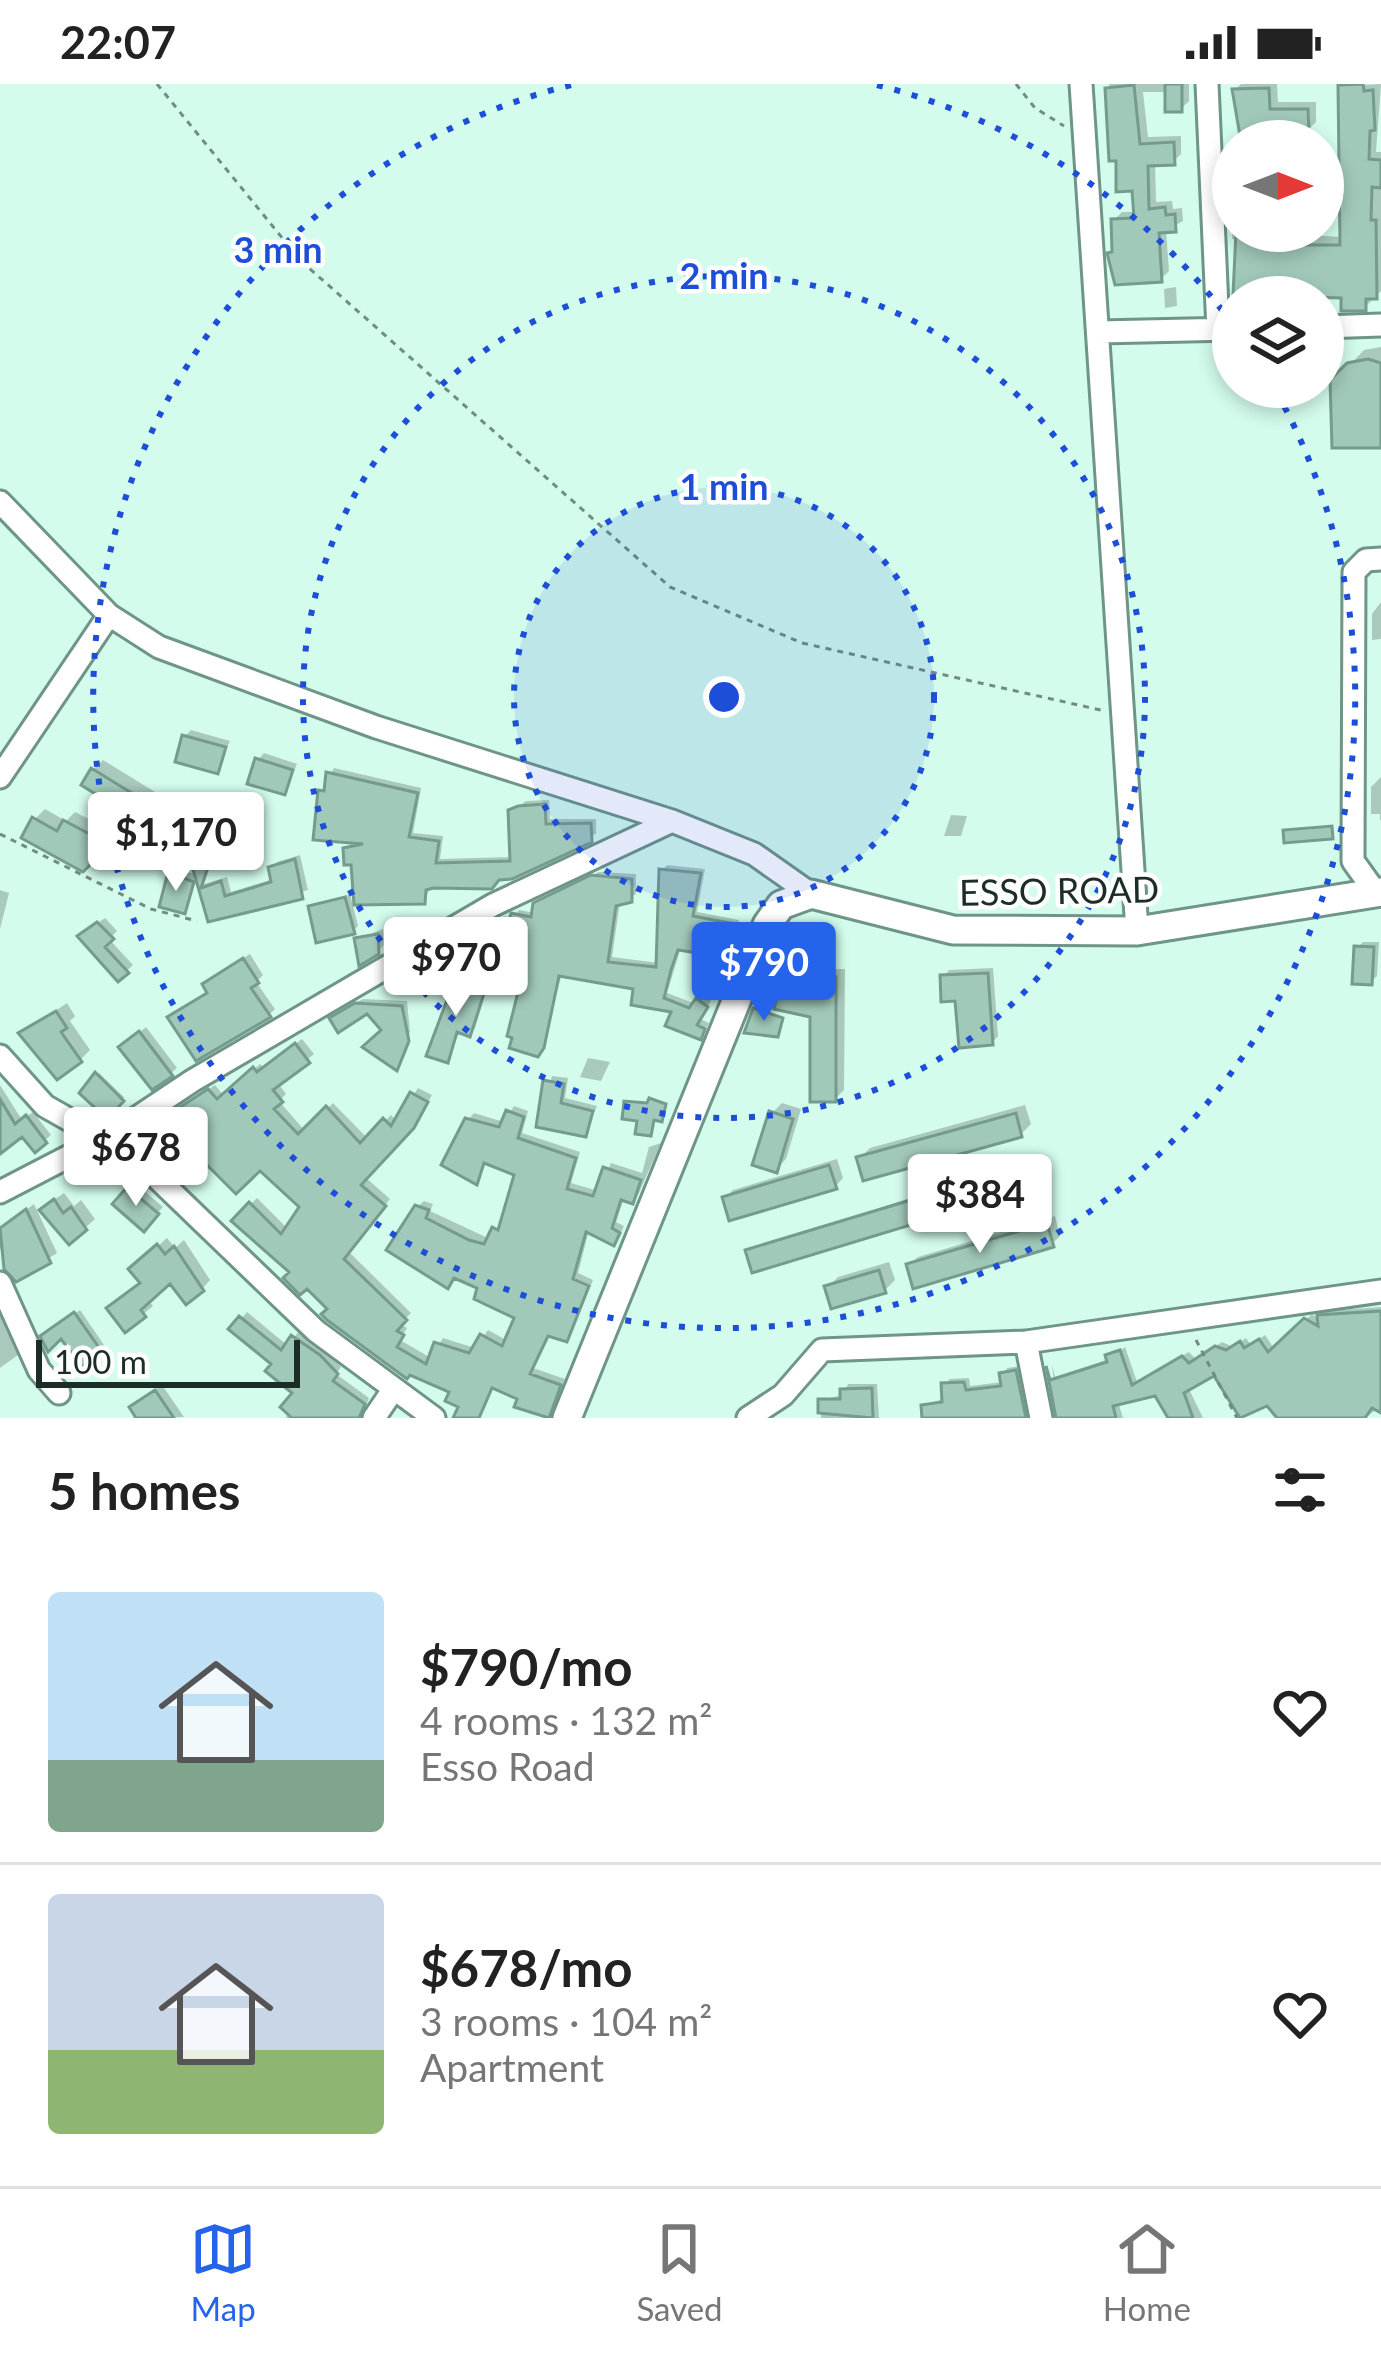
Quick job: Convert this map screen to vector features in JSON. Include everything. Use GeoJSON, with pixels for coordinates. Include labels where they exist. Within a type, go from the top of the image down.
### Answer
{"type":"FeatureCollection","features":[{"type":"Feature","properties":{"kind":"street"},"geometry":{"type":"LineString","coordinates":[[1081,84],[1137,931]]}},
{"type":"Feature","properties":{"kind":"street"},"geometry":{"type":"LineString","coordinates":[[1207,84],[1222,276]]}},
{"type":"Feature","properties":{"kind":"street"},"geometry":{"type":"LineString","coordinates":[[1344,326],[1381,325]]}},
{"type":"Feature","properties":{"kind":"street"},"geometry":{"type":"LineString","coordinates":[[1100,332],[1212,330]]}},
{"type":"Feature","properties":{"kind":"street"},"geometry":{"type":"LineString","coordinates":[[0,502],[109,615],[208,669],[672,820],[754,854],[811,894]]}},
{"type":"Feature","properties":{"kind":"street"},"geometry":{"type":"LineString","coordinates":[[1378,892],[1353,860],[1351,738],[1354,572],[1366,560],[1381,559]]}},
{"type":"Feature","properties":{"kind":"street"},"geometry":{"type":"LineString","coordinates":[[0,777],[109,615]]}},
{"type":"Feature","properties":{"kind":"street"},"geometry":{"type":"LineString","coordinates":[[0,1192],[101,1138],[493,905],[672,820]]}},
{"type":"Feature","properties":{"kind":"street","name":"ESSO ROAD"},"geometry":{"type":"LineString","coordinates":[[811,894],[952,930],[1137,931],[1378,892]]}},
{"type":"Feature","properties":{"kind":"street"},"geometry":{"type":"LineString","coordinates":[[567,1418],[767,925],[781,904],[811,894]]}},
{"type":"Feature","properties":{"kind":"street"},"geometry":{"type":"LineString","coordinates":[[0,1056],[45,1106],[155,1176],[262,1283],[434,1418]]}},
{"type":"Feature","properties":{"kind":"street"},"geometry":{"type":"LineString","coordinates":[[0,1283],[39,1370],[59,1393]]}},
{"type":"Feature","properties":{"kind":"street"},"geometry":{"type":"LineString","coordinates":[[748,1418],[783,1395],[822,1350],[1026,1342],[1381,1292]]}},
{"type":"Feature","properties":{"kind":"street"},"geometry":{"type":"LineString","coordinates":[[1026,1342],[1041,1418]]}},
{"type":"Feature","properties":{"kind":"street"},"geometry":{"type":"LineString","coordinates":[[374,1418],[393,1390]]}},
{"type":"Feature","properties":{"kind":"path"},"geometry":{"type":"LineString","coordinates":[[157,84],[301,261],[670,587],[802,644],[1120,714]]}},
{"type":"Feature","properties":{"kind":"path"},"geometry":{"type":"LineString","coordinates":[[1016,84],[1046,116],[1085,134]]}},
{"type":"Feature","properties":{"kind":"path"},"geometry":{"type":"LineString","coordinates":[[0,834],[151,909],[197,921]]}},
{"type":"Feature","properties":{"kind":"path"},"geometry":{"type":"LineString","coordinates":[[1186,1321],[1237,1418]]}},
{"type":"Feature","properties":{"kind":"building"},"geometry":{"type":"Polygon","coordinates":[[[1165,84],[1182,84],[1182,112],[1165,112],[1165,84]]]}},
{"type":"Feature","properties":{"kind":"building"},"geometry":{"type":"Polygon","coordinates":[[[1363,84],[1364,91],[1373,90],[1375,130],[1370,131],[1369,159],[1381,160],[1381,188],[1372,187],[1377,299],[1366,299],[1366,311],[1344,311],[1344,276],[1234,276],[1235,252],[1344,252],[1344,120],[1338,120],[1338,85],[1363,84]]]}},
{"type":"Feature","properties":{"kind":"building"},"geometry":{"type":"Polygon","coordinates":[[[1134,85],[1140,144],[1174,142],[1175,165],[1148,166],[1149,209],[1165,207],[1166,215],[1175,214],[1176,232],[1159,233],[1162,282],[1115,285],[1107,253],[1112,252],[1111,219],[1134,218],[1132,191],[1116,192],[1116,161],[1109,161],[1105,88],[1134,85]]]}},
{"type":"Feature","properties":{"kind":"building"},"geometry":{"type":"Polygon","coordinates":[[[1269,88],[1270,109],[1308,109],[1308,120],[1237,120],[1232,89],[1269,88]]]}},
{"type":"Feature","properties":{"kind":"building"},"geometry":{"type":"Polygon","coordinates":[[[1368,359],[1381,363],[1381,448],[1332,448],[1331,408],[1344,408],[1347,363],[1368,359]]]}},
{"type":"Feature","properties":{"kind":"building"},"geometry":{"type":"Polygon","coordinates":[[[182,735],[226,747],[218,774],[175,762],[182,735]]]}},
{"type":"Feature","properties":{"kind":"building"},"geometry":{"type":"Polygon","coordinates":[[[255,758],[293,770],[285,795],[247,784],[255,758]]]}},
{"type":"Feature","properties":{"kind":"building"},"geometry":{"type":"Polygon","coordinates":[[[91,768],[148,803],[137,820],[81,785],[91,768]]]}},
{"type":"Feature","properties":{"kind":"building"},"geometry":{"type":"Polygon","coordinates":[[[326,772],[418,793],[409,837],[439,841],[436,863],[510,861],[508,810],[518,806],[545,804],[546,824],[591,823],[592,842],[512,879],[499,880],[492,889],[433,888],[426,890],[425,904],[354,905],[351,865],[344,865],[343,848],[363,844],[313,840],[318,790],[324,791],[326,772]]]}},
{"type":"Feature","properties":{"kind":"building"},"geometry":{"type":"Polygon","coordinates":[[[32,817],[57,831],[63,820],[114,847],[105,865],[95,860],[83,872],[21,838],[32,817]]]}},
{"type":"Feature","properties":{"kind":"building"},"geometry":{"type":"Polygon","coordinates":[[[206,823],[221,828],[201,888],[221,881],[225,896],[271,882],[268,867],[295,859],[303,899],[208,922],[192,866],[206,823]]]}},
{"type":"Feature","properties":{"kind":"building"},"geometry":{"type":"Polygon","coordinates":[[[1332,826],[1333,839],[1284,843],[1283,830],[1332,826]]]}},
{"type":"Feature","properties":{"kind":"building"},"geometry":{"type":"Polygon","coordinates":[[[659,869],[701,873],[693,916],[735,924],[730,958],[678,950],[671,970],[664,998],[689,1008],[696,998],[708,1007],[697,1025],[705,1029],[701,1040],[665,1026],[671,1012],[631,1005],[633,989],[559,976],[538,1057],[509,1048],[512,1038],[507,1036],[526,960],[484,953],[485,947],[478,945],[483,928],[493,928],[497,920],[508,924],[511,913],[531,917],[533,903],[591,875],[632,879],[632,902],[616,906],[608,962],[656,967],[659,869]]]}},
{"type":"Feature","properties":{"kind":"building"},"geometry":{"type":"Polygon","coordinates":[[[168,872],[194,882],[185,914],[159,907],[168,872]]]}},
{"type":"Feature","properties":{"kind":"building"},"geometry":{"type":"Polygon","coordinates":[[[345,897],[355,934],[316,943],[308,906],[345,897]]]}},
{"type":"Feature","properties":{"kind":"building"},"geometry":{"type":"Polygon","coordinates":[[[97,922],[114,939],[105,947],[129,973],[118,982],[77,936],[97,922]]]}},
{"type":"Feature","properties":{"kind":"building"},"geometry":{"type":"Polygon","coordinates":[[[378,934],[379,954],[359,966],[354,938],[378,934]]]}},
{"type":"Feature","properties":{"kind":"building"},"geometry":{"type":"Polygon","coordinates":[[[1354,946],[1374,947],[1372,985],[1352,984],[1354,946]]]}},
{"type":"Feature","properties":{"kind":"building"},"geometry":{"type":"Polygon","coordinates":[[[243,958],[259,983],[251,988],[271,1017],[196,1061],[167,1017],[207,993],[202,984],[243,958]]]}},
{"type":"Feature","properties":{"kind":"building"},"geometry":{"type":"Polygon","coordinates":[[[988,973],[993,1045],[959,1048],[955,1001],[941,1002],[940,975],[988,973]]]}},
{"type":"Feature","properties":{"kind":"building"},"geometry":{"type":"Polygon","coordinates":[[[811,977],[836,977],[836,1102],[810,1102],[810,1017],[774,1009],[781,980],[810,987],[811,977]]]}},
{"type":"Feature","properties":{"kind":"building"},"geometry":{"type":"Polygon","coordinates":[[[464,981],[486,987],[470,1037],[457,1032],[448,1063],[426,1056],[453,984],[462,987],[464,981]]]}},
{"type":"Feature","properties":{"kind":"building"},"geometry":{"type":"Polygon","coordinates":[[[355,1003],[402,1006],[409,1041],[397,1071],[362,1047],[381,1030],[367,1014],[338,1033],[329,1018],[355,1003]]]}},
{"type":"Feature","properties":{"kind":"building"},"geometry":{"type":"Polygon","coordinates":[[[753,1008],[783,1018],[778,1037],[744,1033],[753,1008]]]}},
{"type":"Feature","properties":{"kind":"building"},"geometry":{"type":"Polygon","coordinates":[[[56,1011],[67,1028],[61,1032],[82,1062],[57,1080],[18,1033],[56,1011]]]}},
{"type":"Feature","properties":{"kind":"building"},"geometry":{"type":"Polygon","coordinates":[[[139,1031],[173,1076],[152,1090],[118,1047],[139,1031]]]}},
{"type":"Feature","properties":{"kind":"building"},"geometry":{"type":"Polygon","coordinates":[[[295,1043],[310,1063],[273,1090],[283,1102],[274,1109],[298,1134],[326,1106],[360,1143],[383,1118],[391,1126],[410,1092],[428,1102],[414,1128],[361,1185],[386,1206],[344,1259],[407,1320],[397,1331],[404,1335],[397,1347],[426,1364],[434,1342],[469,1353],[480,1334],[502,1346],[514,1318],[474,1299],[477,1288],[454,1278],[448,1289],[386,1250],[415,1205],[429,1210],[426,1218],[469,1240],[484,1244],[492,1227],[498,1230],[514,1175],[484,1163],[477,1185],[441,1165],[465,1118],[499,1127],[506,1110],[524,1117],[518,1138],[576,1158],[567,1189],[593,1196],[603,1167],[641,1180],[633,1204],[621,1200],[612,1228],[620,1233],[614,1246],[586,1232],[573,1279],[589,1286],[567,1342],[548,1336],[530,1374],[561,1385],[549,1418],[514,1407],[517,1399],[492,1388],[479,1418],[453,1418],[458,1407],[445,1401],[449,1392],[410,1375],[407,1379],[327,1320],[321,1314],[327,1309],[307,1289],[300,1295],[283,1278],[289,1272],[231,1221],[249,1202],[281,1234],[299,1207],[260,1171],[236,1194],[205,1163],[187,1179],[164,1155],[184,1136],[171,1113],[208,1089],[217,1099],[253,1067],[257,1072],[295,1043]]]}},
{"type":"Feature","properties":{"kind":"building"},"geometry":{"type":"Polygon","coordinates":[[[95,1072],[124,1101],[107,1119],[79,1093],[95,1072]]]}},
{"type":"Feature","properties":{"kind":"building"},"geometry":{"type":"Polygon","coordinates":[[[543,1080],[564,1084],[561,1103],[593,1111],[586,1137],[536,1127],[543,1080]]]}},
{"type":"Feature","properties":{"kind":"building"},"geometry":{"type":"Polygon","coordinates":[[[649,1098],[666,1104],[662,1122],[654,1120],[651,1136],[635,1134],[637,1121],[622,1119],[624,1101],[647,1103],[649,1098]]]}},
{"type":"Feature","properties":{"kind":"building"},"geometry":{"type":"Polygon","coordinates":[[[0,1099],[15,1124],[26,1115],[47,1143],[35,1153],[22,1137],[0,1154],[0,1099]]]}},
{"type":"Feature","properties":{"kind":"building"},"geometry":{"type":"Polygon","coordinates":[[[769,1111],[793,1119],[777,1173],[752,1165],[769,1111]]]}},
{"type":"Feature","properties":{"kind":"building"},"geometry":{"type":"Polygon","coordinates":[[[1016,1113],[1022,1137],[863,1181],[856,1157],[1016,1113]]]}},
{"type":"Feature","properties":{"kind":"building"},"geometry":{"type":"Polygon","coordinates":[[[1030,1164],[1037,1187],[968,1207],[961,1184],[1030,1164]]]}},
{"type":"Feature","properties":{"kind":"building"},"geometry":{"type":"Polygon","coordinates":[[[829,1165],[837,1189],[729,1221],[722,1197],[829,1165]]]}},
{"type":"Feature","properties":{"kind":"building"},"geometry":{"type":"Polygon","coordinates":[[[127,1187],[159,1214],[144,1232],[112,1204],[127,1187]]]}},
{"type":"Feature","properties":{"kind":"building"},"geometry":{"type":"Polygon","coordinates":[[[54,1199],[63,1213],[71,1207],[87,1230],[69,1245],[39,1210],[54,1199]]]}},
{"type":"Feature","properties":{"kind":"building"},"geometry":{"type":"Polygon","coordinates":[[[911,1200],[917,1223],[752,1273],[745,1250],[911,1200]]]}},
{"type":"Feature","properties":{"kind":"building"},"geometry":{"type":"Polygon","coordinates":[[[26,1209],[51,1263],[16,1282],[4,1269],[0,1228],[26,1209]]]}},
{"type":"Feature","properties":{"kind":"building"},"geometry":{"type":"Polygon","coordinates":[[[1047,1223],[1054,1247],[913,1289],[906,1264],[1047,1223]]]}},
{"type":"Feature","properties":{"kind":"building"},"geometry":{"type":"Polygon","coordinates":[[[157,1244],[165,1254],[174,1246],[204,1291],[186,1305],[170,1284],[141,1310],[146,1317],[125,1333],[106,1308],[140,1283],[128,1269],[157,1244]]]}},
{"type":"Feature","properties":{"kind":"building"},"geometry":{"type":"Polygon","coordinates":[[[879,1270],[886,1293],[831,1309],[824,1286],[879,1270]]]}},
{"type":"Feature","properties":{"kind":"building"},"geometry":{"type":"Polygon","coordinates":[[[1381,1311],[1381,1413],[1372,1408],[1365,1418],[1277,1418],[1267,1406],[1240,1418],[1214,1376],[1184,1393],[1193,1418],[1168,1418],[1155,1396],[1113,1406],[1116,1418],[1056,1418],[1046,1366],[1050,1380],[1107,1362],[1105,1355],[1120,1350],[1132,1385],[1182,1356],[1189,1363],[1215,1346],[1226,1350],[1240,1341],[1244,1348],[1259,1339],[1268,1352],[1304,1318],[1318,1326],[1317,1315],[1381,1311]]]}},
{"type":"Feature","properties":{"kind":"building"},"geometry":{"type":"Polygon","coordinates":[[[74,1312],[102,1352],[82,1367],[61,1339],[48,1352],[40,1336],[74,1312]]]}},
{"type":"Feature","properties":{"kind":"building"},"geometry":{"type":"Polygon","coordinates":[[[239,1316],[281,1350],[291,1335],[320,1355],[338,1374],[333,1381],[365,1404],[359,1418],[292,1418],[280,1407],[292,1393],[265,1371],[271,1364],[228,1329],[239,1316]]]}},
{"type":"Feature","properties":{"kind":"building"},"geometry":{"type":"Polygon","coordinates":[[[1016,1370],[1026,1418],[922,1418],[921,1405],[942,1402],[941,1383],[964,1382],[966,1390],[1001,1386],[999,1373],[1016,1370]]]}},
{"type":"Feature","properties":{"kind":"building"},"geometry":{"type":"Polygon","coordinates":[[[872,1388],[873,1418],[818,1413],[818,1399],[840,1399],[840,1389],[872,1388]]]}},
{"type":"Feature","properties":{"kind":"building"},"geometry":{"type":"Polygon","coordinates":[[[155,1390],[174,1418],[136,1418],[129,1407],[155,1390]]]}}]}
